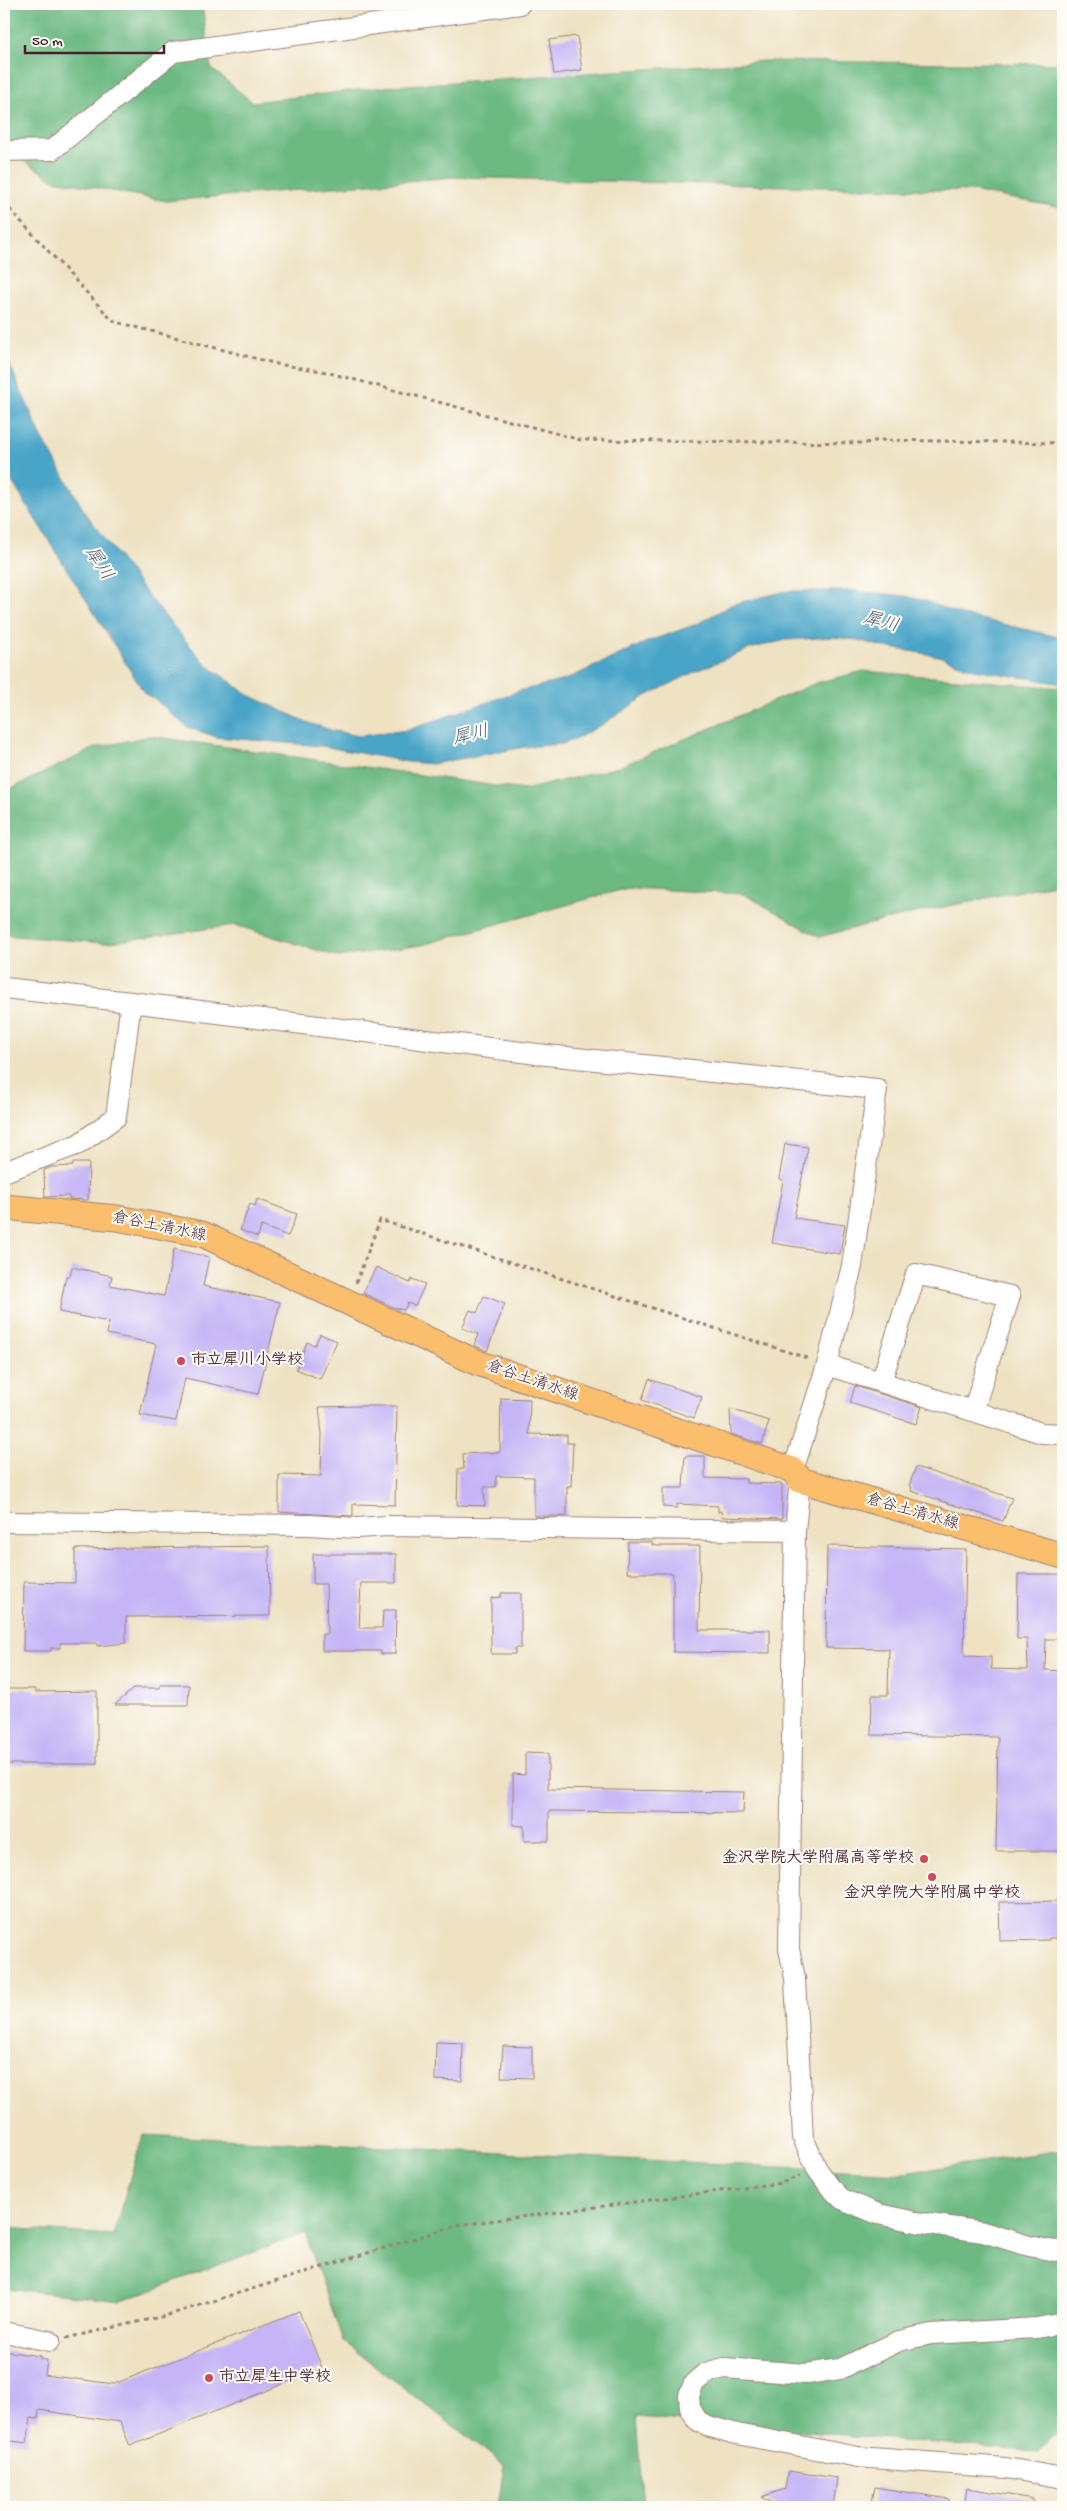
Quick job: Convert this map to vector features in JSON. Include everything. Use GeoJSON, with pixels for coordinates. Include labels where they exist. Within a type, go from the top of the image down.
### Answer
{"type":"FeatureCollection","features":[{"type":"Feature","properties":{"kind":"main road","name":"倉谷土清水線"},"geometry":{"type":"LineString","coordinates":[[4,1207],[117,1218],[202,1234],[478,1363],[796,1475],[1063,1556]]}},
{"type":"Feature","properties":{"kind":"street"},"geometry":{"type":"LineString","coordinates":[[4,151],[52,150],[173,52],[520,4]]}},
{"type":"Feature","properties":{"kind":"street"},"geometry":{"type":"LineString","coordinates":[[4,988],[131,1002],[537,1054],[878,1089],[852,1266],[796,1475],[789,1949],[796,1978],[803,2138],[817,2169],[842,2199],[878,2214],[983,2232],[1029,2246],[1055,2251],[1063,2250]]}},
{"type":"Feature","properties":{"kind":"street"},"geometry":{"type":"LineString","coordinates":[[4,1172],[80,1144],[116,1117],[131,1002]]}},
{"type":"Feature","properties":{"kind":"street"},"geometry":{"type":"LineString","coordinates":[[881,1382],[916,1274],[1010,1296],[974,1411]]}},
{"type":"Feature","properties":{"kind":"street"},"geometry":{"type":"LineString","coordinates":[[827,1365],[1042,1432],[1063,1434]]}},
{"type":"Feature","properties":{"kind":"street"},"geometry":{"type":"LineString","coordinates":[[4,1522],[357,1528],[387,1526],[795,1531]]}},
{"type":"Feature","properties":{"kind":"street"},"geometry":{"type":"LineString","coordinates":[[1063,2323],[1037,2328],[931,2334],[898,2341],[840,2369],[806,2374],[724,2368],[706,2373],[694,2383],[689,2396],[690,2408],[697,2420],[707,2426],[737,2434],[858,2457],[1006,2468],[1063,2478]]}},
{"type":"Feature","properties":{"kind":"street"},"geometry":{"type":"LineString","coordinates":[[4,2332],[50,2341]]}},
{"type":"Feature","properties":{"kind":"path"},"geometry":{"type":"LineString","coordinates":[[4,203],[113,321],[277,364],[322,370],[581,440],[866,443],[879,440],[1063,443]]}},
{"type":"Feature","properties":{"kind":"path"},"geometry":{"type":"LineString","coordinates":[[348,1302],[380,1220],[827,1365]]}},
{"type":"Feature","properties":{"kind":"path"},"geometry":{"type":"LineString","coordinates":[[50,2341],[165,2316],[458,2225],[780,2183],[817,2169]]}},
{"type":"Feature","properties":{"kind":"green space"},"geometry":{"type":"Polygon","coordinates":[[[4,4],[202,4],[211,68],[252,102],[394,86],[765,61],[1063,64],[1063,208],[971,191],[454,177],[166,201],[54,180],[4,148],[4,4]]]}},
{"type":"Feature","properties":{"kind":"green space"},"geometry":{"type":"Polygon","coordinates":[[[863,671],[1063,688],[1063,882],[910,914],[819,937],[744,894],[628,888],[422,945],[339,957],[235,925],[104,943],[4,935],[4,792],[95,748],[150,736],[524,790],[619,767],[816,683],[863,671]]]}},
{"type":"Feature","properties":{"kind":"green space"},"geometry":{"type":"Polygon","coordinates":[[[143,2135],[903,2173],[1063,2150],[1063,2434],[1056,2434],[1038,2452],[636,2417],[643,2507],[498,2507],[504,2465],[343,2341],[305,2233],[121,2301],[4,2288],[4,2228],[113,2235],[143,2135]]]}},
{"type":"Feature","properties":{"kind":"water","name":"犀川"},"geometry":{"type":"Polygon","coordinates":[[[4,352],[41,436],[86,514],[150,598],[189,645],[208,666],[249,695],[306,722],[334,731],[359,736],[408,730],[519,691],[565,680],[649,641],[697,624],[733,604],[787,591],[856,591],[905,596],[926,601],[958,614],[1063,638],[1063,684],[970,668],[939,656],[879,646],[858,640],[834,637],[786,640],[749,649],[696,671],[646,696],[574,740],[562,744],[525,747],[432,764],[408,762],[322,746],[217,737],[187,727],[155,699],[145,694],[4,469],[4,352]]]}},
{"type":"Feature","properties":{"kind":"building"},"geometry":{"type":"Polygon","coordinates":[[[577,36],[582,70],[554,74],[549,40],[577,36]]]}},
{"type":"Feature","properties":{"kind":"building"},"geometry":{"type":"Polygon","coordinates":[[[785,1144],[808,1147],[794,1218],[845,1225],[840,1254],[772,1243],[783,1180],[779,1179],[785,1144]]]}},
{"type":"Feature","properties":{"kind":"building"},"geometry":{"type":"Polygon","coordinates":[[[73,1163],[89,1163],[88,1200],[69,1199],[69,1196],[45,1197],[44,1170],[52,1167],[73,1166],[73,1163]]]}},
{"type":"Feature","properties":{"kind":"building"},"geometry":{"type":"Polygon","coordinates":[[[257,1199],[297,1214],[288,1236],[261,1226],[258,1237],[240,1230],[250,1204],[255,1206],[257,1199]]]}},
{"type":"Feature","properties":{"kind":"building"},"geometry":{"type":"Polygon","coordinates":[[[174,1249],[209,1257],[203,1286],[280,1302],[258,1394],[185,1378],[176,1421],[140,1415],[156,1344],[107,1334],[109,1322],[59,1312],[66,1276],[70,1276],[72,1267],[112,1276],[110,1285],[164,1296],[174,1249]]]}},
{"type":"Feature","properties":{"kind":"building"},"geometry":{"type":"Polygon","coordinates":[[[376,1267],[410,1283],[412,1279],[425,1284],[415,1306],[408,1303],[404,1310],[395,1308],[363,1293],[376,1267]]]}},
{"type":"Feature","properties":{"kind":"building"},"geometry":{"type":"Polygon","coordinates":[[[484,1296],[505,1304],[487,1351],[474,1345],[478,1334],[462,1328],[470,1310],[477,1313],[484,1296]]]}},
{"type":"Feature","properties":{"kind":"building"},"geometry":{"type":"Polygon","coordinates":[[[320,1334],[337,1341],[320,1379],[296,1369],[307,1342],[315,1345],[320,1334]]]}},
{"type":"Feature","properties":{"kind":"building"},"geometry":{"type":"Polygon","coordinates":[[[649,1379],[702,1397],[694,1418],[642,1400],[649,1379]]]}},
{"type":"Feature","properties":{"kind":"building"},"geometry":{"type":"Polygon","coordinates":[[[855,1386],[922,1407],[916,1424],[850,1403],[855,1386]]]}},
{"type":"Feature","properties":{"kind":"building"},"geometry":{"type":"Polygon","coordinates":[[[501,1398],[530,1399],[529,1434],[567,1435],[567,1443],[573,1443],[571,1486],[567,1486],[567,1516],[534,1516],[534,1477],[496,1476],[496,1487],[484,1487],[485,1506],[457,1505],[458,1469],[464,1469],[463,1454],[500,1452],[501,1398]]]}},
{"type":"Feature","properties":{"kind":"building"},"geometry":{"type":"Polygon","coordinates":[[[397,1406],[395,1505],[353,1504],[353,1516],[279,1512],[279,1475],[321,1476],[322,1434],[319,1407],[397,1406]]]}},
{"type":"Feature","properties":{"kind":"building"},"geometry":{"type":"Polygon","coordinates":[[[730,1409],[769,1421],[762,1444],[731,1434],[730,1409]]]}},
{"type":"Feature","properties":{"kind":"building"},"geometry":{"type":"Polygon","coordinates":[[[685,1456],[705,1456],[705,1478],[746,1479],[746,1483],[782,1484],[782,1519],[722,1517],[721,1511],[718,1512],[718,1506],[677,1504],[677,1508],[663,1507],[663,1488],[683,1488],[685,1456]]]}},
{"type":"Feature","properties":{"kind":"building"},"geometry":{"type":"Polygon","coordinates":[[[916,1467],[1012,1498],[1003,1521],[911,1491],[912,1487],[909,1486],[916,1467]]]}},
{"type":"Feature","properties":{"kind":"building"},"geometry":{"type":"Polygon","coordinates":[[[628,1542],[652,1542],[652,1545],[658,1546],[700,1546],[699,1630],[770,1630],[770,1653],[673,1652],[673,1573],[627,1573],[628,1542]]]}},
{"type":"Feature","properties":{"kind":"building"},"geometry":{"type":"Polygon","coordinates":[[[269,1546],[270,1616],[126,1617],[126,1643],[97,1646],[97,1643],[60,1643],[60,1648],[51,1648],[51,1651],[23,1651],[24,1582],[75,1583],[75,1549],[269,1546]]]}},
{"type":"Feature","properties":{"kind":"building"},"geometry":{"type":"Polygon","coordinates":[[[827,1546],[966,1549],[964,1656],[991,1657],[991,1669],[1028,1670],[1027,1639],[1017,1639],[1018,1574],[1063,1574],[1063,1639],[1046,1639],[1045,1670],[1063,1671],[1063,1851],[996,1851],[998,1737],[871,1735],[872,1695],[888,1695],[889,1649],[826,1648],[827,1546]]]}},
{"type":"Feature","properties":{"kind":"building"},"geometry":{"type":"Polygon","coordinates":[[[313,1554],[396,1554],[396,1583],[361,1583],[359,1628],[382,1628],[383,1610],[396,1610],[395,1654],[381,1654],[381,1651],[322,1651],[322,1634],[327,1634],[326,1584],[313,1584],[313,1554]]]}},
{"type":"Feature","properties":{"kind":"building"},"geometry":{"type":"Polygon","coordinates":[[[501,1593],[521,1593],[521,1648],[515,1648],[515,1654],[491,1654],[491,1598],[501,1597],[501,1593]]]}},
{"type":"Feature","properties":{"kind":"building"},"geometry":{"type":"Polygon","coordinates":[[[160,1685],[189,1685],[188,1705],[115,1705],[134,1688],[160,1688],[160,1685]]]}},
{"type":"Feature","properties":{"kind":"building"},"geometry":{"type":"Polygon","coordinates":[[[4,1689],[35,1689],[35,1692],[97,1691],[97,1764],[4,1764],[4,1689]]]}},
{"type":"Feature","properties":{"kind":"building"},"geometry":{"type":"Polygon","coordinates":[[[525,1753],[548,1754],[548,1789],[744,1792],[743,1813],[549,1811],[549,1841],[524,1841],[524,1826],[513,1825],[513,1774],[525,1775],[525,1753]]]}},
{"type":"Feature","properties":{"kind":"building"},"geometry":{"type":"Polygon","coordinates":[[[1063,1901],[1063,1938],[1000,1941],[999,1902],[1063,1901]]]}},
{"type":"Feature","properties":{"kind":"building"},"geometry":{"type":"Polygon","coordinates":[[[436,2042],[463,2043],[462,2081],[435,2080],[436,2042]]]}},
{"type":"Feature","properties":{"kind":"building"},"geometry":{"type":"Polygon","coordinates":[[[503,2046],[532,2047],[532,2078],[501,2077],[503,2046]]]}},
{"type":"Feature","properties":{"kind":"building"},"geometry":{"type":"Polygon","coordinates":[[[299,2311],[322,2368],[130,2446],[120,2422],[39,2410],[38,2419],[31,2418],[27,2443],[4,2440],[4,2351],[40,2356],[40,2359],[47,2360],[45,2375],[114,2384],[299,2311]]]}},
{"type":"Feature","properties":{"kind":"building"},"geometry":{"type":"Polygon","coordinates":[[[788,2471],[837,2478],[833,2507],[779,2507],[761,2497],[785,2489],[788,2471]]]}},
{"type":"Feature","properties":{"kind":"building"},"geometry":{"type":"Polygon","coordinates":[[[875,2487],[949,2499],[949,2507],[871,2507],[875,2487]]]}},
{"type":"Feature","properties":{"kind":"building"},"geometry":{"type":"Polygon","coordinates":[[[967,2488],[1033,2499],[1033,2507],[964,2507],[967,2488]]]}},
{"type":"Feature","properties":{"kind":"place","name":"市立犀川小学校"},"geometry":{"type":"Point","coordinates":[181,1361]}},
{"type":"Feature","properties":{"kind":"place","name":"金沢学院大学附属高等学校"},"geometry":{"type":"Point","coordinates":[924,1859]}},
{"type":"Feature","properties":{"kind":"place","name":"金沢学院大学附属中学校"},"geometry":{"type":"Point","coordinates":[932,1877]}},
{"type":"Feature","properties":{"kind":"place","name":"市立犀生中学校"},"geometry":{"type":"Point","coordinates":[209,2378]}}]}
